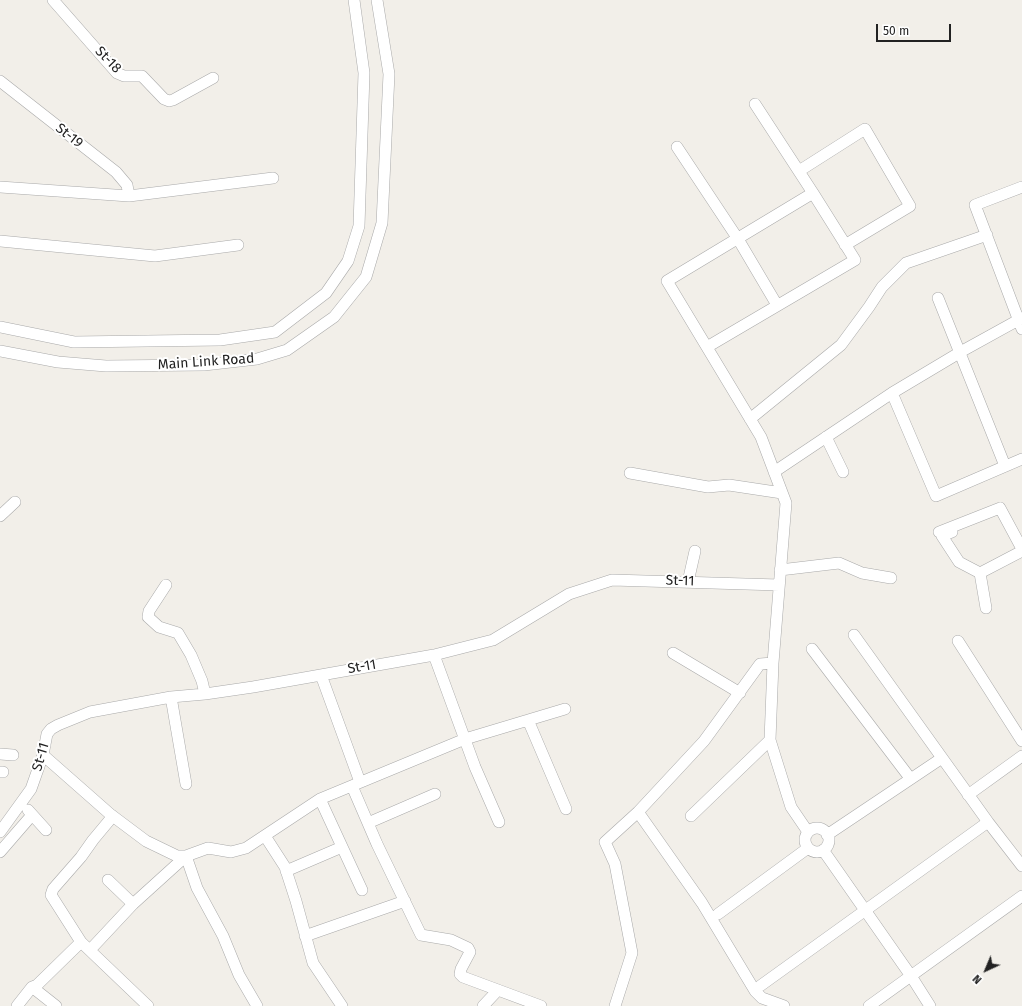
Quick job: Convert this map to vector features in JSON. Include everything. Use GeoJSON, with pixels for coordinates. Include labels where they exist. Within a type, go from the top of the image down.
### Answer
{"type":"FeatureCollection","features":[{"type":"Feature","properties":{"kind":"street","name":"St-18"},"geometry":{"type":"LineString","coordinates":[[53,0],[117,73],[124,76],[142,76],[164,99],[169,101],[174,100],[213,78]]}},
{"type":"Feature","properties":{"kind":"street","name":"Main Link Road"},"geometry":{"type":"LineString","coordinates":[[0,327],[74,342],[220,340],[275,332],[326,293],[348,261],[359,226],[364,73],[354,0]]}},
{"type":"Feature","properties":{"kind":"street","name":"Main Link Road"},"geometry":{"type":"LineString","coordinates":[[0,351],[58,362],[106,366],[204,365],[250,360],[288,350],[334,317],[366,277],[382,223],[389,74],[377,0]]}},
{"type":"Feature","properties":{"kind":"street","name":"St-19"},"geometry":{"type":"LineString","coordinates":[[0,81],[116,172],[127,186],[129,196]]}},
{"type":"Feature","properties":{"kind":"street"},"geometry":{"type":"LineString","coordinates":[[707,347],[855,260],[755,104]]}},
{"type":"Feature","properties":{"kind":"street"},"geometry":{"type":"LineString","coordinates":[[799,171],[865,129],[910,206],[846,246]]}},
{"type":"Feature","properties":{"kind":"street"},"geometry":{"type":"LineString","coordinates":[[677,147],[738,238],[777,306]]}},
{"type":"Feature","properties":{"kind":"street"},"geometry":{"type":"LineString","coordinates":[[0,187],[129,196],[273,178]]}},
{"type":"Feature","properties":{"kind":"street"},"geometry":{"type":"LineString","coordinates":[[774,472],[892,393],[960,352],[1021,322],[975,205],[1022,187]]}},
{"type":"Feature","properties":{"kind":"street"},"geometry":{"type":"LineString","coordinates":[[808,832],[791,808],[770,740],[773,662],[786,503],[761,437],[667,281],[813,193]]}},
{"type":"Feature","properties":{"kind":"street"},"geometry":{"type":"LineString","coordinates":[[750,419],[841,345],[869,308],[882,287],[906,263],[986,235]]}},
{"type":"Feature","properties":{"kind":"street"},"geometry":{"type":"LineString","coordinates":[[0,241],[155,256],[238,245]]}},
{"type":"Feature","properties":{"kind":"street"},"geometry":{"type":"LineString","coordinates":[[938,298],[1006,466]]}},
{"type":"Feature","properties":{"kind":"street"},"geometry":{"type":"LineString","coordinates":[[892,393],[936,496],[1022,459]]}},
{"type":"Feature","properties":{"kind":"street"},"geometry":{"type":"LineString","coordinates":[[826,437],[843,472]]}},
{"type":"Feature","properties":{"kind":"street"},"geometry":{"type":"LineString","coordinates":[[630,473],[708,487],[729,485],[782,493]]}},
{"type":"Feature","properties":{"kind":"street"},"geometry":{"type":"LineString","coordinates":[[0,516],[15,502]]}},
{"type":"Feature","properties":{"kind":"street"},"geometry":{"type":"LineString","coordinates":[[939,532],[1000,508],[1022,550],[980,573]]}},
{"type":"Feature","properties":{"kind":"street"},"geometry":{"type":"LineString","coordinates":[[952,532],[942,536],[956,559],[980,573]]}},
{"type":"Feature","properties":{"kind":"street"},"geometry":{"type":"LineString","coordinates":[[688,582],[695,551]]}},
{"type":"Feature","properties":{"kind":"street"},"geometry":{"type":"LineString","coordinates":[[780,570],[839,563],[862,573],[891,578]]}},
{"type":"Feature","properties":{"kind":"street"},"geometry":{"type":"LineString","coordinates":[[980,573],[986,608]]}},
{"type":"Feature","properties":{"kind":"street","name":"St-11"},"geometry":{"type":"LineString","coordinates":[[0,832],[31,789],[43,755],[47,734],[58,725],[90,712],[171,697],[205,694],[434,655],[493,640],[569,594],[612,580],[779,585]]}},
{"type":"Feature","properties":{"kind":"street"},"geometry":{"type":"LineString","coordinates":[[166,585],[148,611],[148,617],[159,627],[178,633],[191,655],[202,681],[205,694]]}},
{"type":"Feature","properties":{"kind":"street"},"geometry":{"type":"LineString","coordinates":[[854,635],[968,795],[1022,866]]}},
{"type":"Feature","properties":{"kind":"street"},"geometry":{"type":"LineString","coordinates":[[958,641],[1022,741]]}},
{"type":"Feature","properties":{"kind":"street"},"geometry":{"type":"LineString","coordinates":[[812,649],[910,778]]}},
{"type":"Feature","properties":{"kind":"street"},"geometry":{"type":"LineString","coordinates":[[673,653],[740,693]]}},
{"type":"Feature","properties":{"kind":"street"},"geometry":{"type":"LineString","coordinates":[[434,655],[465,739],[499,822]]}},
{"type":"Feature","properties":{"kind":"street"},"geometry":{"type":"LineString","coordinates":[[615,1006],[632,953],[615,864],[606,842],[638,812],[704,741],[760,664],[773,662]]}},
{"type":"Feature","properties":{"kind":"street"},"geometry":{"type":"LineString","coordinates":[[321,675],[368,823],[421,935],[451,940],[468,948],[470,952],[460,969],[460,974],[541,1006]]}},
{"type":"Feature","properties":{"kind":"street"},"geometry":{"type":"LineString","coordinates":[[171,697],[186,784]]}},
{"type":"Feature","properties":{"kind":"street"},"geometry":{"type":"LineString","coordinates":[[43,755],[113,816],[146,841],[177,856],[186,856],[208,848],[214,848],[222,852],[246,848],[320,799],[465,739],[565,709]]}},
{"type":"Feature","properties":{"kind":"street"},"geometry":{"type":"LineString","coordinates":[[528,720],[566,809]]}},
{"type":"Feature","properties":{"kind":"street"},"geometry":{"type":"LineString","coordinates":[[691,816],[770,740]]}},
{"type":"Feature","properties":{"kind":"street"},"geometry":{"type":"LineString","coordinates":[[0,754],[13,755]]}},
{"type":"Feature","properties":{"kind":"street"},"geometry":{"type":"LineString","coordinates":[[968,795],[1022,756]]}},
{"type":"Feature","properties":{"kind":"street"},"geometry":{"type":"LineString","coordinates":[[827,835],[942,758]]}},
{"type":"Feature","properties":{"kind":"street"},"geometry":{"type":"LineString","coordinates":[[368,823],[435,794]]}},
{"type":"Feature","properties":{"kind":"street"},"geometry":{"type":"LineString","coordinates":[[320,799],[362,890]]}},
{"type":"Feature","properties":{"kind":"street"},"geometry":{"type":"LineString","coordinates":[[21,802],[46,830]]}},
{"type":"Feature","properties":{"kind":"street"},"geometry":{"type":"LineString","coordinates":[[638,812],[702,903],[755,991],[762,998],[784,1006]]}},
{"type":"Feature","properties":{"kind":"street"},"geometry":{"type":"LineString","coordinates":[[0,852],[32,815]]}},
{"type":"Feature","properties":{"kind":"street"},"geometry":{"type":"LineString","coordinates":[[113,816],[81,857],[52,889],[51,895],[81,942],[148,1006]]}},
{"type":"Feature","properties":{"kind":"street"},"geometry":{"type":"LineString","coordinates":[[760,986],[988,822]]}},
{"type":"Feature","properties":{"kind":"street"},"geometry":{"type":"LineString","coordinates":[[818,828],[827,835],[828,842],[823,850],[815,852],[808,848],[805,842],[808,832],[818,828]]}},
{"type":"Feature","properties":{"kind":"street"},"geometry":{"type":"LineString","coordinates":[[265,836],[286,871],[313,963],[342,1006]]}},
{"type":"Feature","properties":{"kind":"street"},"geometry":{"type":"LineString","coordinates":[[286,871],[342,847]]}},
{"type":"Feature","properties":{"kind":"street"},"geometry":{"type":"LineString","coordinates":[[718,914],[808,848]]}},
{"type":"Feature","properties":{"kind":"street"},"geometry":{"type":"LineString","coordinates":[[823,850],[911,976],[930,1006]]}},
{"type":"Feature","properties":{"kind":"street"},"geometry":{"type":"LineString","coordinates":[[90,950],[133,904],[186,856]]}},
{"type":"Feature","properties":{"kind":"street"},"geometry":{"type":"LineString","coordinates":[[186,856],[197,888],[223,936],[239,975],[257,1006]]}},
{"type":"Feature","properties":{"kind":"street"},"geometry":{"type":"LineString","coordinates":[[108,880],[133,904]]}},
{"type":"Feature","properties":{"kind":"street"},"geometry":{"type":"LineString","coordinates":[[869,1006],[1022,896]]}},
{"type":"Feature","properties":{"kind":"street"},"geometry":{"type":"LineString","coordinates":[[306,936],[405,901]]}},
{"type":"Feature","properties":{"kind":"street"},"geometry":{"type":"LineString","coordinates":[[17,1006],[32,987],[37,985],[81,942]]}},
{"type":"Feature","properties":{"kind":"street"},"geometry":{"type":"LineString","coordinates":[[32,987],[56,1006]]}},
{"type":"Feature","properties":{"kind":"street"},"geometry":{"type":"LineString","coordinates":[[483,1006],[498,990]]}}]}
